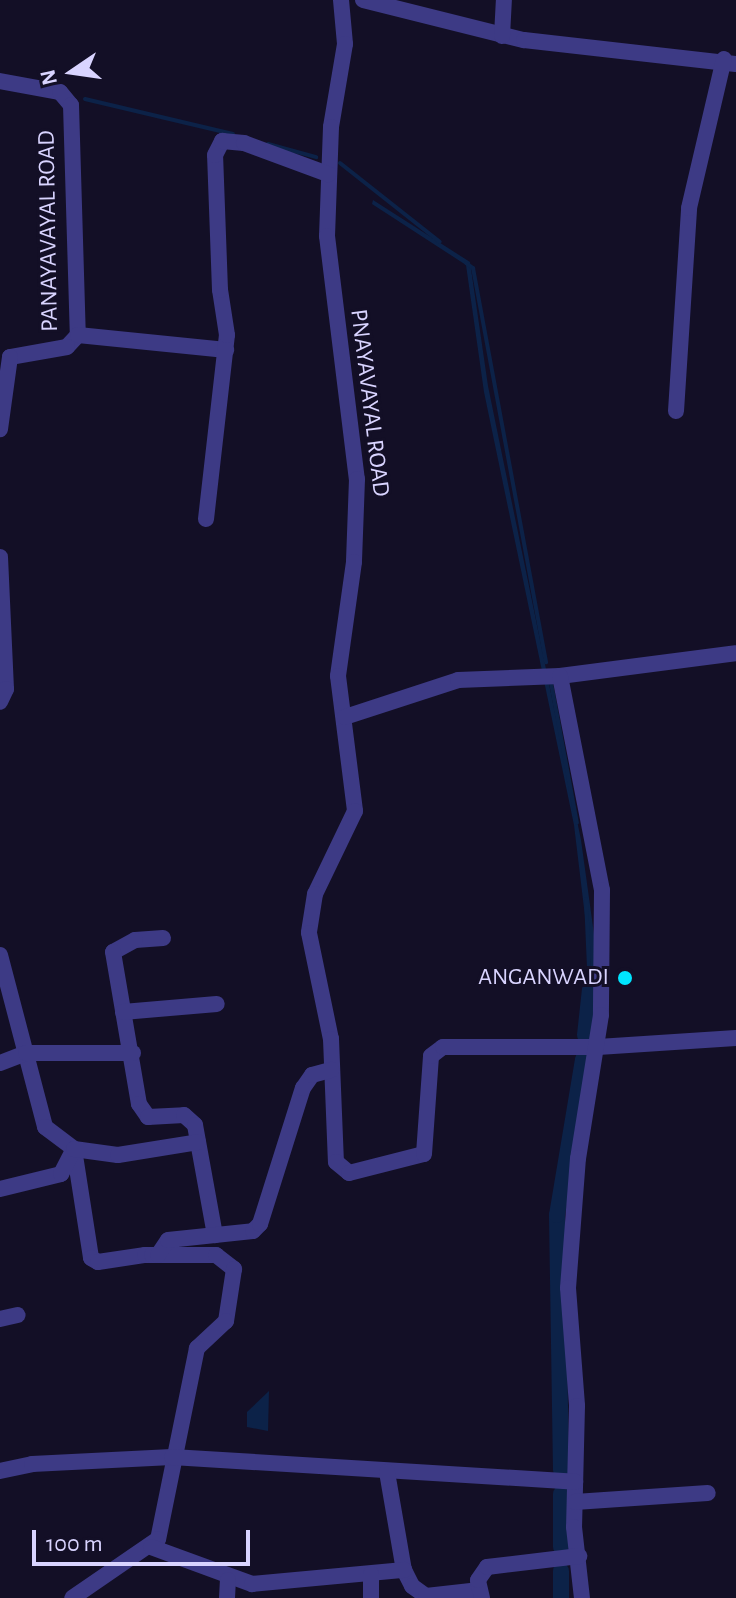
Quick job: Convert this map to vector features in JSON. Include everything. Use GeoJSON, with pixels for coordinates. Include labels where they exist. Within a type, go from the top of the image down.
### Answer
{"type":"FeatureCollection","features":[{"type":"Feature","properties":{"kind":"street","name":"PNAYAVAYAL ROAD"},"geometry":{"type":"LineString","coordinates":[[341,0],[345,44],[328,174],[327,236],[357,479],[354,562],[338,676],[355,821],[315,894],[309,933],[327,1014],[336,1162],[349,1173],[424,1154],[435,1050],[598,1047]]}},
{"type":"Feature","properties":{"kind":"street"},"geometry":{"type":"LineString","coordinates":[[367,0],[502,36],[730,62],[689,208],[676,411]]}},
{"type":"Feature","properties":{"kind":"street"},"geometry":{"type":"LineString","coordinates":[[502,36],[504,0]]}},
{"type":"Feature","properties":{"kind":"street","name":"PANAYAVAYAL ROAD"},"geometry":{"type":"LineString","coordinates":[[0,81],[60,92],[71,105],[78,335],[67,347],[10,357],[0,429]]}},
{"type":"Feature","properties":{"kind":"street"},"geometry":{"type":"LineString","coordinates":[[206,519],[226,350],[215,170],[222,141],[244,143],[328,174]]}},
{"type":"Feature","properties":{"kind":"street"},"geometry":{"type":"LineString","coordinates":[[78,335],[226,350]]}},
{"type":"Feature","properties":{"kind":"street"},"geometry":{"type":"LineString","coordinates":[[0,557],[6,689],[0,702]]}},
{"type":"Feature","properties":{"kind":"street"},"geometry":{"type":"LineString","coordinates":[[345,717],[458,680],[560,676],[736,653]]}},
{"type":"Feature","properties":{"kind":"street"},"geometry":{"type":"LineString","coordinates":[[560,676],[602,890],[598,1047],[578,1158],[568,1288],[577,1406],[575,1502],[582,1598]]}},
{"type":"Feature","properties":{"kind":"street"},"geometry":{"type":"LineString","coordinates":[[163,938],[135,940],[113,952],[123,1012],[143,1113],[156,1118],[190,1117],[198,1142],[215,1235]]}},
{"type":"Feature","properties":{"kind":"street"},"geometry":{"type":"LineString","coordinates":[[0,955],[45,1127],[74,1149],[118,1155],[198,1142]]}},
{"type":"Feature","properties":{"kind":"street"},"geometry":{"type":"LineString","coordinates":[[123,1012],[217,1004]]}},
{"type":"Feature","properties":{"kind":"street"},"geometry":{"type":"LineString","coordinates":[[598,1047],[736,1040]]}},
{"type":"Feature","properties":{"kind":"street"},"geometry":{"type":"LineString","coordinates":[[0,1063],[26,1053],[133,1053]]}},
{"type":"Feature","properties":{"kind":"street"},"geometry":{"type":"LineString","coordinates":[[74,1149],[91,1258],[98,1262],[158,1255],[168,1240],[253,1231],[260,1224],[306,1081],[331,1070]]}},
{"type":"Feature","properties":{"kind":"street"},"geometry":{"type":"LineString","coordinates":[[0,1189],[61,1174],[74,1149]]}},
{"type":"Feature","properties":{"kind":"street"},"geometry":{"type":"LineString","coordinates":[[72,1598],[151,1547],[161,1528],[172,1457],[197,1348],[226,1321],[234,1269],[216,1255],[145,1255]]}},
{"type":"Feature","properties":{"kind":"street"},"geometry":{"type":"LineString","coordinates":[[0,1319],[18,1315]]}},
{"type":"Feature","properties":{"kind":"street"},"geometry":{"type":"LineString","coordinates":[[0,1471],[32,1464],[172,1457],[575,1482]]}},
{"type":"Feature","properties":{"kind":"street"},"geometry":{"type":"LineString","coordinates":[[387,1472],[404,1570],[412,1586],[426,1596],[481,1594],[480,1573],[487,1567],[579,1556]]}},
{"type":"Feature","properties":{"kind":"street"},"geometry":{"type":"LineString","coordinates":[[575,1502],[708,1493]]}},
{"type":"Feature","properties":{"kind":"street"},"geometry":{"type":"LineString","coordinates":[[151,1547],[228,1580],[266,1586],[404,1570]]}},
{"type":"Feature","properties":{"kind":"street"},"geometry":{"type":"LineString","coordinates":[[371,1574],[371,1598]]}},
{"type":"Feature","properties":{"kind":"street"},"geometry":{"type":"LineString","coordinates":[[227,1598],[228,1580]]}},
{"type":"Feature","properties":{"kind":"water"},"geometry":{"type":"Polygon","coordinates":[[[373,200],[470,262],[488,386],[581,840],[594,934],[594,991],[574,825],[484,392],[466,265],[372,204],[373,200]]]}},
{"type":"Feature","properties":{"kind":"water"},"geometry":{"type":"Polygon","coordinates":[[[269,1391],[268,1431],[247,1427],[247,1412],[269,1391]]]}},
{"type":"Feature","properties":{"kind":"waterway"},"geometry":{"type":"LineString","coordinates":[[85,99],[233,134]]}},
{"type":"Feature","properties":{"kind":"waterway"},"geometry":{"type":"LineString","coordinates":[[268,144],[316,157]]}},
{"type":"Feature","properties":{"kind":"waterway"},"geometry":{"type":"LineString","coordinates":[[340,163],[440,242]]}},
{"type":"Feature","properties":{"kind":"waterway"},"geometry":{"type":"LineString","coordinates":[[466,263],[473,268],[546,662]]}},
{"type":"Feature","properties":{"kind":"waterway"},"geometry":{"type":"LineString","coordinates":[[551,683],[577,823]]}},
{"type":"Feature","properties":{"kind":"waterway"},"geometry":{"type":"LineString","coordinates":[[586,899],[590,989]]}},
{"type":"Feature","properties":{"kind":"waterway"},"geometry":{"type":"LineString","coordinates":[[585,1035],[590,989]]}},
{"type":"Feature","properties":{"kind":"waterway"},"geometry":{"type":"LineString","coordinates":[[561,1470],[557,1215],[583,1059]]}},
{"type":"Feature","properties":{"kind":"waterway"},"geometry":{"type":"LineString","coordinates":[[561,1494],[561,1547]]}},
{"type":"Feature","properties":{"kind":"waterway"},"geometry":{"type":"LineString","coordinates":[[561,1571],[561,1598]]}},
{"type":"Feature","properties":{"kind":"place","name":"ANGANWADI"},"geometry":{"type":"Point","coordinates":[625,978]}}]}
